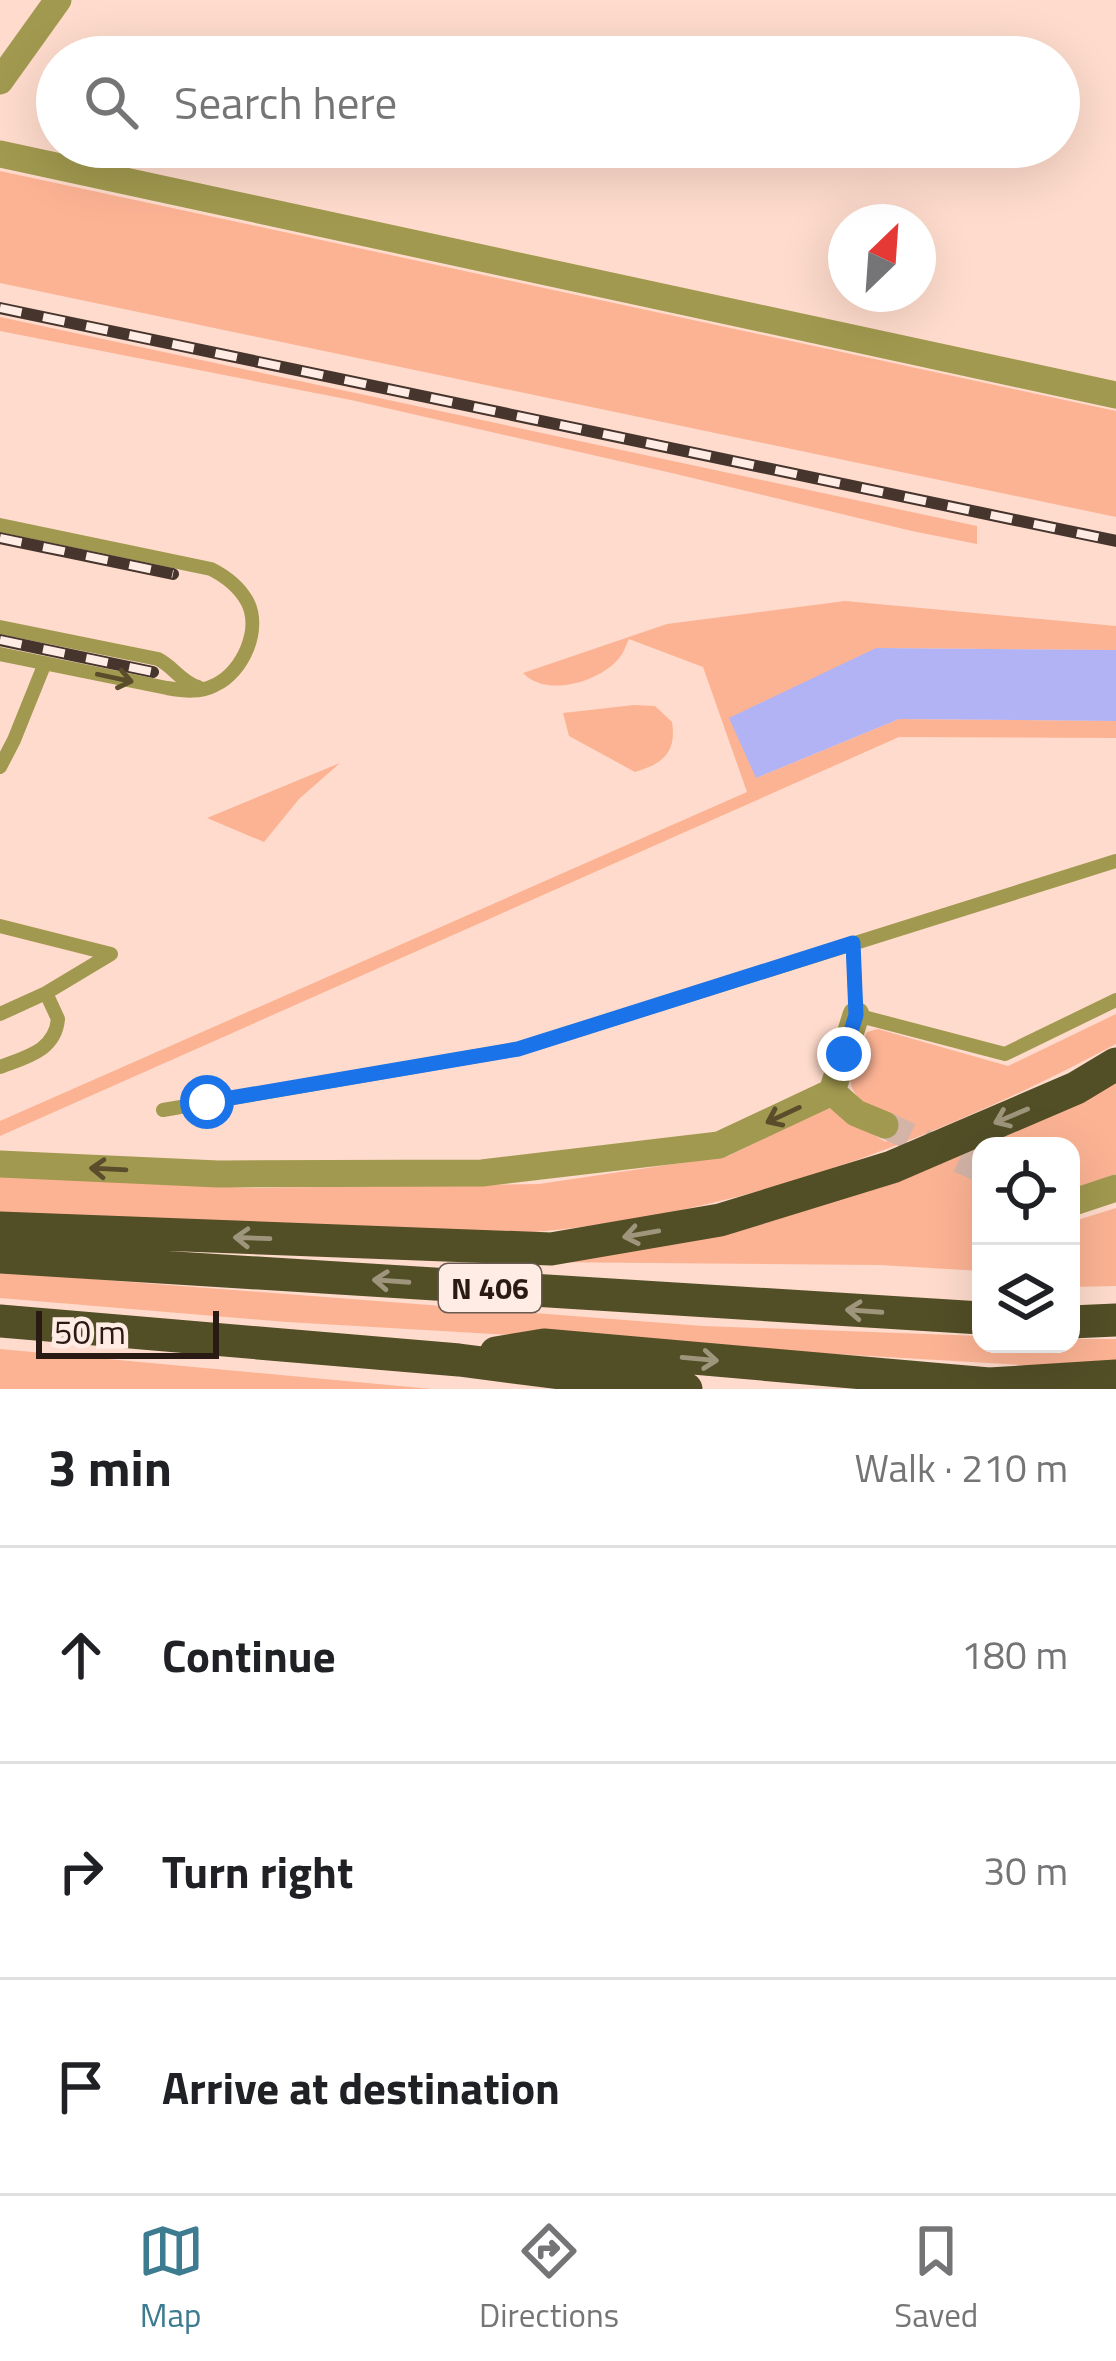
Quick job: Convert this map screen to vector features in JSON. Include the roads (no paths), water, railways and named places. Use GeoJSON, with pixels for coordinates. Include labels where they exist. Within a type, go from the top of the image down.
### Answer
{"type":"FeatureCollection","features":[{"type":"Feature","properties":{"kind":"highway"},"geometry":{"type":"LineString","coordinates":[[0,1228],[551,1249],[720,1220],[892,1167],[1076,1088],[1116,1064]]}},
{"type":"Feature","properties":{"kind":"highway","name":"N 406"},"geometry":{"type":"LineString","coordinates":[[0,1257],[972,1317]]}},
{"type":"Feature","properties":{"kind":"highway"},"geometry":{"type":"LineString","coordinates":[[1080,1322],[1116,1320]]}},
{"type":"Feature","properties":{"kind":"highway","name":"N 406"},"geometry":{"type":"LineString","coordinates":[[0,1322],[459,1360]]}},
{"type":"Feature","properties":{"kind":"highway"},"geometry":{"type":"LineString","coordinates":[[459,1360],[544,1345],[989,1384],[1116,1376]]}},
{"type":"Feature","properties":{"kind":"highway"},"geometry":{"type":"LineString","coordinates":[[459,1360],[686,1389]]}},
{"type":"Feature","properties":{"kind":"street"},"geometry":{"type":"LineString","coordinates":[[0,81],[58,0]]}},
{"type":"Feature","properties":{"kind":"street"},"geometry":{"type":"LineString","coordinates":[[0,154],[36,162]]}},
{"type":"Feature","properties":{"kind":"street"},"geometry":{"type":"LineString","coordinates":[[65,168],[1116,395]]}},
{"type":"Feature","properties":{"kind":"street"},"geometry":{"type":"LineString","coordinates":[[0,1164],[218,1174],[482,1173],[719,1145],[832,1092],[856,1015]]}},
{"type":"Feature","properties":{"kind":"street"},"geometry":{"type":"LineString","coordinates":[[832,1092],[856,1113],[885,1125]]}},
{"type":"Feature","properties":{"kind":"street"},"geometry":{"type":"LineString","coordinates":[[1080,1200],[1116,1188]]}},
{"type":"Feature","properties":{"kind":"lane"},"geometry":{"type":"LineString","coordinates":[[0,525],[222,574],[247,601],[252,623],[236,669],[214,686],[185,692],[0,654]]}},
{"type":"Feature","properties":{"kind":"lane"},"geometry":{"type":"LineString","coordinates":[[0,627],[158,659],[190,685],[214,686]]}},
{"type":"Feature","properties":{"kind":"lane"},"geometry":{"type":"LineString","coordinates":[[3,758],[45,663]]}},
{"type":"Feature","properties":{"kind":"lane"},"geometry":{"type":"LineString","coordinates":[[163,1110],[518,1049],[1116,861]]}},
{"type":"Feature","properties":{"kind":"lane"},"geometry":{"type":"LineString","coordinates":[[0,926],[111,954],[0,1014]]}},
{"type":"Feature","properties":{"kind":"lane"},"geometry":{"type":"LineString","coordinates":[[853,943],[856,1015],[1005,1054],[1116,1000]]}},
{"type":"Feature","properties":{"kind":"lane"},"geometry":{"type":"LineString","coordinates":[[0,1067],[43,1049],[52,1040],[58,1019],[46,993]]}},
{"type":"Feature","properties":{"kind":"water"},"geometry":{"type":"Polygon","coordinates":[[[876,648],[1116,650],[1116,721],[899,719],[756,778],[729,718],[876,648]]]}},
{"type":"Feature","properties":{"kind":"tunnel"},"geometry":{"type":"LineString","coordinates":[[885,1125],[972,1165]]}},
{"type":"Feature","properties":{"kind":"railway"},"geometry":{"type":"LineString","coordinates":[[0,308],[1116,541]]}},
{"type":"Feature","properties":{"kind":"railway"},"geometry":{"type":"LineString","coordinates":[[0,538],[173,574]]}},
{"type":"Feature","properties":{"kind":"railway"},"geometry":{"type":"LineString","coordinates":[[0,640],[153,672]]}}]}
